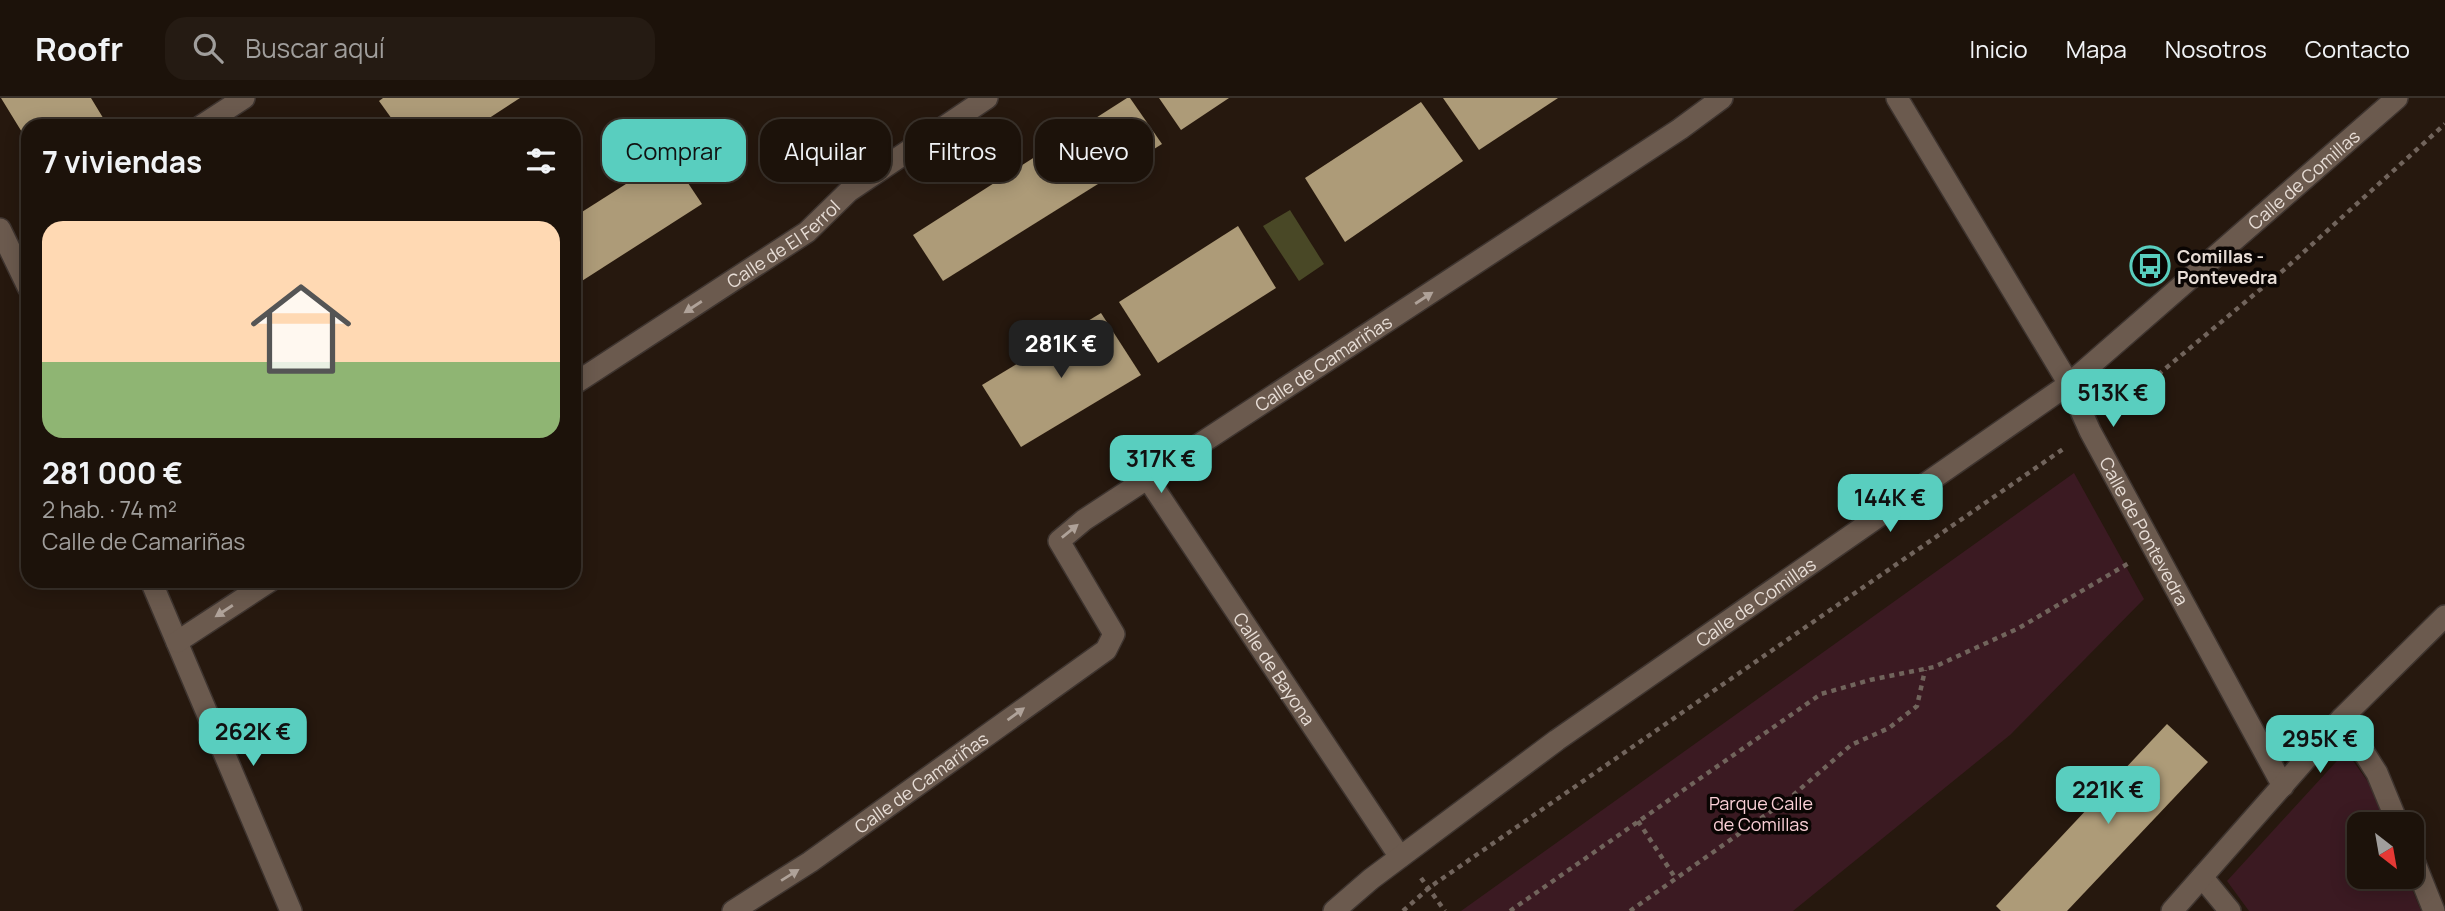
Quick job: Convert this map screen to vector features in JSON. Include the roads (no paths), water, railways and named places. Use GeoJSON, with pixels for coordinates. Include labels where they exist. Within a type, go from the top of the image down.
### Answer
{"type":"FeatureCollection","features":[{"type":"Feature","properties":{"kind":"street"},"geometry":{"type":"LineString","coordinates":[[212,119],[244,98]]}},
{"type":"Feature","properties":{"kind":"street","name":"Calle de El Ferrol"},"geometry":{"type":"LineString","coordinates":[[581,379],[807,232],[849,191],[987,98]]}},
{"type":"Feature","properties":{"kind":"street","name":"Calle de Camariñas"},"geometry":{"type":"LineString","coordinates":[[733,911],[810,862],[1105,650],[1114,634],[1059,541],[1148,479],[1680,130],[1722,98]]}},
{"type":"Feature","properties":{"kind":"street","name":"Calle de Pontevedra"},"geometry":{"type":"LineString","coordinates":[[1897,98],[2069,384],[2090,431],[2283,786]]}},
{"type":"Feature","properties":{"kind":"street","name":"Calle de Comillas"},"geometry":{"type":"LineString","coordinates":[[1334,911],[1400,857],[1557,740],[2069,384],[2397,98]]}},
{"type":"Feature","properties":{"kind":"street"},"geometry":{"type":"LineString","coordinates":[[0,229],[20,243]]}},
{"type":"Feature","properties":{"kind":"street","name":"Calle de Bayona"},"geometry":{"type":"LineString","coordinates":[[1148,479],[1400,857]]}},
{"type":"Feature","properties":{"kind":"street"},"geometry":{"type":"LineString","coordinates":[[154,588],[291,911]]}},
{"type":"Feature","properties":{"kind":"street"},"geometry":{"type":"LineString","coordinates":[[177,642],[260,588]]}},
{"type":"Feature","properties":{"kind":"street"},"geometry":{"type":"LineString","coordinates":[[2172,911],[2342,718],[2445,616]]}},
{"type":"Feature","properties":{"kind":"street"},"geometry":{"type":"LineString","coordinates":[[2342,718],[2377,773],[2393,812]]}},
{"type":"Feature","properties":{"kind":"street"},"geometry":{"type":"LineString","coordinates":[[2202,877],[2230,911]]}},
{"type":"Feature","properties":{"kind":"street"},"geometry":{"type":"LineString","coordinates":[[2424,886],[2434,911]]}},
{"type":"Feature","properties":{"kind":"place","name":"Comillas - Pontevedra"},"geometry":{"type":"Point","coordinates":[2150,266]}},
{"type":"Feature","properties":{"kind":"park label","name":"Parque Calle de Comillas"},"geometry":{"type":"Point","coordinates":[1761,813]}}]}
